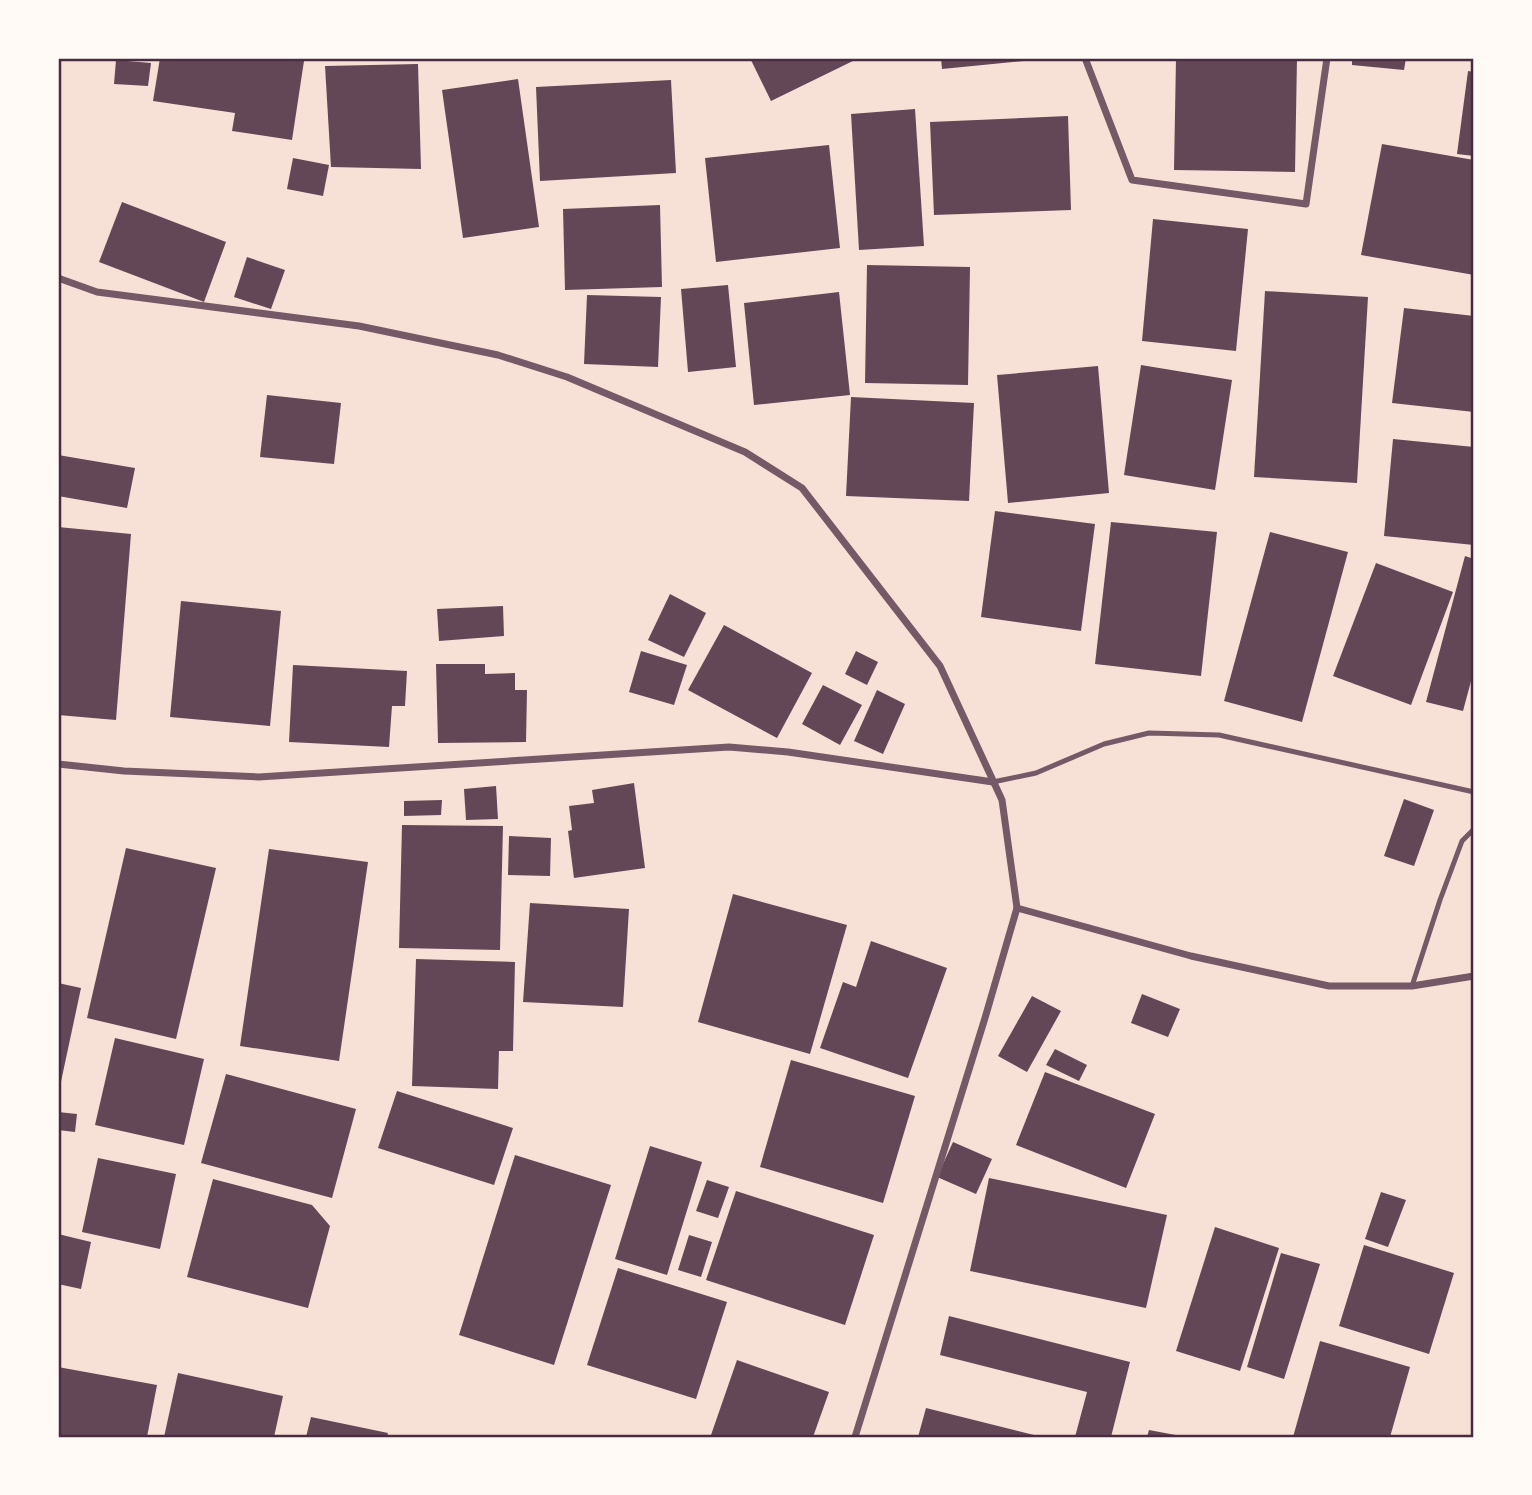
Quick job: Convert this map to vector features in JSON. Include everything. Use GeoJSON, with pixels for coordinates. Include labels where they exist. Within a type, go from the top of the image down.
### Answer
{"type":"FeatureCollection","features":[{"type":"Feature","properties":{"kind":"street"},"geometry":{"type":"LineString","coordinates":[[1085,58],[1132,180],[1306,204],[1326,58]]}},
{"type":"Feature","properties":{"kind":"street"},"geometry":{"type":"LineString","coordinates":[[58,278],[97,292],[359,326],[498,355],[568,377],[745,452],[802,488],[940,666],[1002,800],[1017,908],[855,1437]]}},
{"type":"Feature","properties":{"kind":"street"},"geometry":{"type":"LineString","coordinates":[[58,764],[124,771],[259,777],[729,747],[788,752],[993,782]]}},
{"type":"Feature","properties":{"kind":"street"},"geometry":{"type":"LineString","coordinates":[[1017,908],[1191,956],[1329,986],[1412,986],[1474,975]]}},
{"type":"Feature","properties":{"kind":"lane"},"geometry":{"type":"LineString","coordinates":[[993,782],[1036,774],[1104,744],[1149,733],[1219,736],[1474,792]]}},
{"type":"Feature","properties":{"kind":"lane"},"geometry":{"type":"LineString","coordinates":[[1412,986],[1462,841],[1474,830]]}},
{"type":"Feature","properties":{"kind":"building"},"geometry":{"type":"Polygon","coordinates":[[[160,58],[284,58],[304,61],[292,140],[232,131],[235,113],[153,101],[160,58]]]}},
{"type":"Feature","properties":{"kind":"building"},"geometry":{"type":"Polygon","coordinates":[[[750,58],[859,58],[771,101],[750,58]]]}},
{"type":"Feature","properties":{"kind":"building"},"geometry":{"type":"Polygon","coordinates":[[[941,58],[1033,58],[1033,60],[942,69],[941,58]]]}},
{"type":"Feature","properties":{"kind":"building"},"geometry":{"type":"Polygon","coordinates":[[[1176,58],[1297,58],[1295,172],[1174,170],[1176,58]]]}},
{"type":"Feature","properties":{"kind":"building"},"geometry":{"type":"Polygon","coordinates":[[[1352,58],[1406,58],[1404,70],[1352,65],[1352,58]]]}},
{"type":"Feature","properties":{"kind":"building"},"geometry":{"type":"Polygon","coordinates":[[[116,60],[151,63],[148,86],[114,84],[116,60]]]}},
{"type":"Feature","properties":{"kind":"building"},"geometry":{"type":"Polygon","coordinates":[[[418,64],[421,169],[331,167],[325,66],[418,64]]]}},
{"type":"Feature","properties":{"kind":"building"},"geometry":{"type":"Polygon","coordinates":[[[1468,71],[1474,72],[1474,156],[1457,154],[1468,71]]]}},
{"type":"Feature","properties":{"kind":"building"},"geometry":{"type":"Polygon","coordinates":[[[518,79],[539,227],[463,238],[442,90],[518,79]]]}},
{"type":"Feature","properties":{"kind":"building"},"geometry":{"type":"Polygon","coordinates":[[[671,80],[676,173],[540,181],[536,87],[671,80]]]}},
{"type":"Feature","properties":{"kind":"building"},"geometry":{"type":"Polygon","coordinates":[[[915,109],[924,246],[859,250],[851,114],[915,109]]]}},
{"type":"Feature","properties":{"kind":"building"},"geometry":{"type":"Polygon","coordinates":[[[1068,116],[1071,210],[934,215],[930,122],[1068,116]]]}},
{"type":"Feature","properties":{"kind":"building"},"geometry":{"type":"Polygon","coordinates":[[[1382,144],[1474,160],[1474,275],[1361,255],[1382,144]]]}},
{"type":"Feature","properties":{"kind":"building"},"geometry":{"type":"Polygon","coordinates":[[[829,145],[840,248],[716,262],[705,158],[829,145]]]}},
{"type":"Feature","properties":{"kind":"building"},"geometry":{"type":"Polygon","coordinates":[[[293,158],[329,165],[323,196],[287,189],[293,158]]]}},
{"type":"Feature","properties":{"kind":"building"},"geometry":{"type":"Polygon","coordinates":[[[122,202],[226,242],[204,302],[99,262],[122,202]]]}},
{"type":"Feature","properties":{"kind":"building"},"geometry":{"type":"Polygon","coordinates":[[[660,205],[662,287],[565,290],[563,209],[660,205]]]}},
{"type":"Feature","properties":{"kind":"building"},"geometry":{"type":"Polygon","coordinates":[[[1153,219],[1248,229],[1236,351],[1142,341],[1153,219]]]}},
{"type":"Feature","properties":{"kind":"building"},"geometry":{"type":"Polygon","coordinates":[[[247,257],[285,270],[271,309],[234,297],[247,257]]]}},
{"type":"Feature","properties":{"kind":"building"},"geometry":{"type":"Polygon","coordinates":[[[867,265],[970,267],[968,385],[865,383],[867,265]]]}},
{"type":"Feature","properties":{"kind":"building"},"geometry":{"type":"Polygon","coordinates":[[[728,285],[736,367],[688,372],[681,289],[728,285]]]}},
{"type":"Feature","properties":{"kind":"building"},"geometry":{"type":"Polygon","coordinates":[[[1265,291],[1368,297],[1357,483],[1254,477],[1265,291]]]}},
{"type":"Feature","properties":{"kind":"building"},"geometry":{"type":"Polygon","coordinates":[[[839,292],[850,395],[754,405],[744,303],[839,292]]]}},
{"type":"Feature","properties":{"kind":"building"},"geometry":{"type":"Polygon","coordinates":[[[587,295],[661,297],[658,367],[584,364],[587,295]]]}},
{"type":"Feature","properties":{"kind":"building"},"geometry":{"type":"Polygon","coordinates":[[[1404,308],[1474,316],[1474,412],[1392,403],[1404,308]]]}},
{"type":"Feature","properties":{"kind":"building"},"geometry":{"type":"Polygon","coordinates":[[[1141,365],[1232,380],[1215,490],[1124,475],[1141,365]]]}},
{"type":"Feature","properties":{"kind":"building"},"geometry":{"type":"Polygon","coordinates":[[[1098,366],[1109,493],[1008,503],[997,375],[1098,366]]]}},
{"type":"Feature","properties":{"kind":"building"},"geometry":{"type":"Polygon","coordinates":[[[267,395],[341,403],[334,464],[260,457],[267,395]]]}},
{"type":"Feature","properties":{"kind":"building"},"geometry":{"type":"Polygon","coordinates":[[[851,397],[974,403],[969,501],[846,496],[851,397]]]}},
{"type":"Feature","properties":{"kind":"building"},"geometry":{"type":"Polygon","coordinates":[[[1393,439],[1474,447],[1474,545],[1384,536],[1393,439]]]}},
{"type":"Feature","properties":{"kind":"building"},"geometry":{"type":"Polygon","coordinates":[[[58,455],[135,468],[127,508],[58,496],[58,455]]]}},
{"type":"Feature","properties":{"kind":"building"},"geometry":{"type":"Polygon","coordinates":[[[995,511],[1095,524],[1081,631],[981,617],[995,511]]]}},
{"type":"Feature","properties":{"kind":"building"},"geometry":{"type":"Polygon","coordinates":[[[1111,522],[1217,532],[1201,676],[1095,664],[1111,522]]]}},
{"type":"Feature","properties":{"kind":"building"},"geometry":{"type":"Polygon","coordinates":[[[58,527],[131,534],[116,720],[58,715],[58,527]]]}},
{"type":"Feature","properties":{"kind":"building"},"geometry":{"type":"Polygon","coordinates":[[[1270,532],[1348,552],[1302,722],[1224,701],[1270,532]]]}},
{"type":"Feature","properties":{"kind":"building"},"geometry":{"type":"Polygon","coordinates":[[[1465,556],[1474,559],[1474,670],[1463,711],[1426,702],[1465,556]]]}},
{"type":"Feature","properties":{"kind":"building"},"geometry":{"type":"Polygon","coordinates":[[[1376,563],[1453,592],[1411,705],[1333,676],[1376,563]]]}},
{"type":"Feature","properties":{"kind":"building"},"geometry":{"type":"Polygon","coordinates":[[[670,594],[706,613],[684,657],[648,640],[670,594]]]}},
{"type":"Feature","properties":{"kind":"building"},"geometry":{"type":"Polygon","coordinates":[[[181,601],[281,611],[270,726],[170,717],[181,601]]]}},
{"type":"Feature","properties":{"kind":"building"},"geometry":{"type":"Polygon","coordinates":[[[503,606],[504,636],[439,641],[437,609],[503,606]]]}},
{"type":"Feature","properties":{"kind":"building"},"geometry":{"type":"Polygon","coordinates":[[[724,625],[812,673],[777,738],[688,690],[724,625]]]}},
{"type":"Feature","properties":{"kind":"building"},"geometry":{"type":"Polygon","coordinates":[[[641,651],[687,665],[674,705],[629,692],[641,651]]]}},
{"type":"Feature","properties":{"kind":"building"},"geometry":{"type":"Polygon","coordinates":[[[856,651],[878,662],[867,685],[845,674],[856,651]]]}},
{"type":"Feature","properties":{"kind":"building"},"geometry":{"type":"Polygon","coordinates":[[[436,664],[485,664],[485,674],[515,673],[515,690],[527,690],[526,742],[438,743],[436,664]]]}},
{"type":"Feature","properties":{"kind":"building"},"geometry":{"type":"Polygon","coordinates":[[[293,665],[407,671],[405,706],[392,706],[389,747],[289,742],[293,665]]]}},
{"type":"Feature","properties":{"kind":"building"},"geometry":{"type":"Polygon","coordinates":[[[823,685],[862,705],[840,745],[802,724],[823,685]]]}},
{"type":"Feature","properties":{"kind":"building"},"geometry":{"type":"Polygon","coordinates":[[[877,690],[905,704],[883,754],[854,741],[877,690]]]}},
{"type":"Feature","properties":{"kind":"building"},"geometry":{"type":"Polygon","coordinates":[[[634,783],[645,868],[574,878],[568,831],[572,830],[569,806],[594,803],[592,790],[634,783]]]}},
{"type":"Feature","properties":{"kind":"building"},"geometry":{"type":"Polygon","coordinates":[[[496,786],[498,819],[466,820],[464,789],[496,786]]]}},
{"type":"Feature","properties":{"kind":"building"},"geometry":{"type":"Polygon","coordinates":[[[1404,799],[1434,810],[1414,866],[1384,856],[1404,799]]]}},
{"type":"Feature","properties":{"kind":"building"},"geometry":{"type":"Polygon","coordinates":[[[442,800],[441,815],[404,816],[404,801],[442,800]]]}},
{"type":"Feature","properties":{"kind":"building"},"geometry":{"type":"Polygon","coordinates":[[[402,825],[503,826],[500,950],[399,948],[402,825]]]}},
{"type":"Feature","properties":{"kind":"building"},"geometry":{"type":"Polygon","coordinates":[[[509,836],[551,838],[550,876],[508,875],[509,836]]]}},
{"type":"Feature","properties":{"kind":"building"},"geometry":{"type":"Polygon","coordinates":[[[126,848],[216,868],[176,1039],[87,1018],[126,848]]]}},
{"type":"Feature","properties":{"kind":"building"},"geometry":{"type":"Polygon","coordinates":[[[269,849],[368,862],[339,1061],[240,1046],[269,849]]]}},
{"type":"Feature","properties":{"kind":"building"},"geometry":{"type":"Polygon","coordinates":[[[733,894],[847,925],[810,1054],[698,1022],[733,894]]]}},
{"type":"Feature","properties":{"kind":"building"},"geometry":{"type":"Polygon","coordinates":[[[530,903],[629,909],[623,1007],[523,1002],[530,903]]]}},
{"type":"Feature","properties":{"kind":"building"},"geometry":{"type":"Polygon","coordinates":[[[871,941],[947,968],[908,1078],[820,1048],[843,982],[856,987],[871,941]]]}},
{"type":"Feature","properties":{"kind":"building"},"geometry":{"type":"Polygon","coordinates":[[[416,959],[515,962],[513,1051],[499,1051],[498,1089],[412,1086],[416,959]]]}},
{"type":"Feature","properties":{"kind":"building"},"geometry":{"type":"Polygon","coordinates":[[[58,983],[81,988],[59,1091],[58,1091],[58,983]]]}},
{"type":"Feature","properties":{"kind":"building"},"geometry":{"type":"Polygon","coordinates":[[[1142,994],[1180,1009],[1168,1037],[1131,1023],[1142,994]]]}},
{"type":"Feature","properties":{"kind":"building"},"geometry":{"type":"Polygon","coordinates":[[[1032,996],[1061,1011],[1027,1072],[998,1056],[1032,996]]]}},
{"type":"Feature","properties":{"kind":"building"},"geometry":{"type":"Polygon","coordinates":[[[115,1038],[204,1059],[184,1145],[95,1125],[115,1038]]]}},
{"type":"Feature","properties":{"kind":"building"},"geometry":{"type":"Polygon","coordinates":[[[1055,1049],[1087,1065],[1079,1081],[1046,1065],[1055,1049]]]}},
{"type":"Feature","properties":{"kind":"building"},"geometry":{"type":"Polygon","coordinates":[[[791,1060],[915,1096],[883,1203],[760,1167],[791,1060]]]}},
{"type":"Feature","properties":{"kind":"building"},"geometry":{"type":"Polygon","coordinates":[[[1045,1072],[1155,1114],[1126,1188],[1016,1145],[1045,1072]]]}},
{"type":"Feature","properties":{"kind":"building"},"geometry":{"type":"Polygon","coordinates":[[[226,1074],[356,1109],[332,1198],[201,1163],[226,1074]]]}},
{"type":"Feature","properties":{"kind":"building"},"geometry":{"type":"Polygon","coordinates":[[[397,1091],[513,1128],[494,1185],[378,1148],[397,1091]]]}},
{"type":"Feature","properties":{"kind":"building"},"geometry":{"type":"Polygon","coordinates":[[[58,1112],[77,1114],[75,1132],[58,1130],[58,1112]]]}},
{"type":"Feature","properties":{"kind":"building"},"geometry":{"type":"Polygon","coordinates":[[[953,1142],[992,1159],[976,1194],[937,1177],[953,1142]]]}},
{"type":"Feature","properties":{"kind":"building"},"geometry":{"type":"Polygon","coordinates":[[[650,1146],[702,1162],[667,1275],[615,1259],[650,1146]]]}},
{"type":"Feature","properties":{"kind":"building"},"geometry":{"type":"Polygon","coordinates":[[[515,1155],[611,1185],[554,1365],[459,1335],[515,1155]]]}},
{"type":"Feature","properties":{"kind":"building"},"geometry":{"type":"Polygon","coordinates":[[[98,1158],[176,1174],[160,1249],[82,1232],[98,1158]]]}},
{"type":"Feature","properties":{"kind":"building"},"geometry":{"type":"Polygon","coordinates":[[[989,1178],[1167,1215],[1146,1308],[970,1271],[989,1178]]]}},
{"type":"Feature","properties":{"kind":"building"},"geometry":{"type":"Polygon","coordinates":[[[213,1179],[312,1205],[330,1226],[308,1308],[187,1277],[213,1179]]]}},
{"type":"Feature","properties":{"kind":"building"},"geometry":{"type":"Polygon","coordinates":[[[707,1180],[729,1187],[718,1218],[696,1211],[707,1180]]]}},
{"type":"Feature","properties":{"kind":"building"},"geometry":{"type":"Polygon","coordinates":[[[736,1191],[874,1235],[845,1325],[706,1280],[736,1191]]]}},
{"type":"Feature","properties":{"kind":"building"},"geometry":{"type":"Polygon","coordinates":[[[1381,1192],[1406,1200],[1388,1247],[1365,1239],[1381,1192]]]}},
{"type":"Feature","properties":{"kind":"building"},"geometry":{"type":"Polygon","coordinates":[[[1215,1227],[1279,1248],[1240,1371],[1176,1351],[1215,1227]]]}},
{"type":"Feature","properties":{"kind":"building"},"geometry":{"type":"Polygon","coordinates":[[[58,1234],[91,1242],[81,1289],[58,1284],[58,1234]]]}},
{"type":"Feature","properties":{"kind":"building"},"geometry":{"type":"Polygon","coordinates":[[[689,1235],[712,1242],[701,1277],[678,1270],[689,1235]]]}},
{"type":"Feature","properties":{"kind":"building"},"geometry":{"type":"Polygon","coordinates":[[[1364,1245],[1454,1273],[1429,1354],[1339,1326],[1364,1245]]]}},
{"type":"Feature","properties":{"kind":"building"},"geometry":{"type":"Polygon","coordinates":[[[1281,1253],[1320,1264],[1284,1379],[1247,1367],[1281,1253]]]}},
{"type":"Feature","properties":{"kind":"building"},"geometry":{"type":"Polygon","coordinates":[[[618,1268],[727,1302],[696,1399],[587,1365],[618,1268]]]}},
{"type":"Feature","properties":{"kind":"building"},"geometry":{"type":"Polygon","coordinates":[[[949,1316],[1130,1362],[1111,1437],[1075,1437],[1087,1392],[940,1355],[949,1316]]]}},
{"type":"Feature","properties":{"kind":"building"},"geometry":{"type":"Polygon","coordinates":[[[1320,1341],[1410,1367],[1390,1437],[1293,1437],[1320,1341]]]}},
{"type":"Feature","properties":{"kind":"building"},"geometry":{"type":"Polygon","coordinates":[[[737,1360],[829,1392],[813,1437],[711,1435],[737,1360]]]}},
{"type":"Feature","properties":{"kind":"building"},"geometry":{"type":"Polygon","coordinates":[[[58,1367],[157,1385],[147,1437],[58,1437],[58,1367]]]}},
{"type":"Feature","properties":{"kind":"building"},"geometry":{"type":"Polygon","coordinates":[[[178,1373],[283,1396],[274,1437],[164,1437],[178,1373]]]}},
{"type":"Feature","properties":{"kind":"building"},"geometry":{"type":"Polygon","coordinates":[[[926,1408],[1038,1436],[1038,1437],[918,1437],[926,1408]]]}},
{"type":"Feature","properties":{"kind":"building"},"geometry":{"type":"Polygon","coordinates":[[[311,1417],[388,1433],[387,1437],[306,1437],[311,1417]]]}},
{"type":"Feature","properties":{"kind":"building"},"geometry":{"type":"Polygon","coordinates":[[[1149,1430],[1181,1436],[1181,1437],[1147,1437],[1149,1430]]]}}]}
